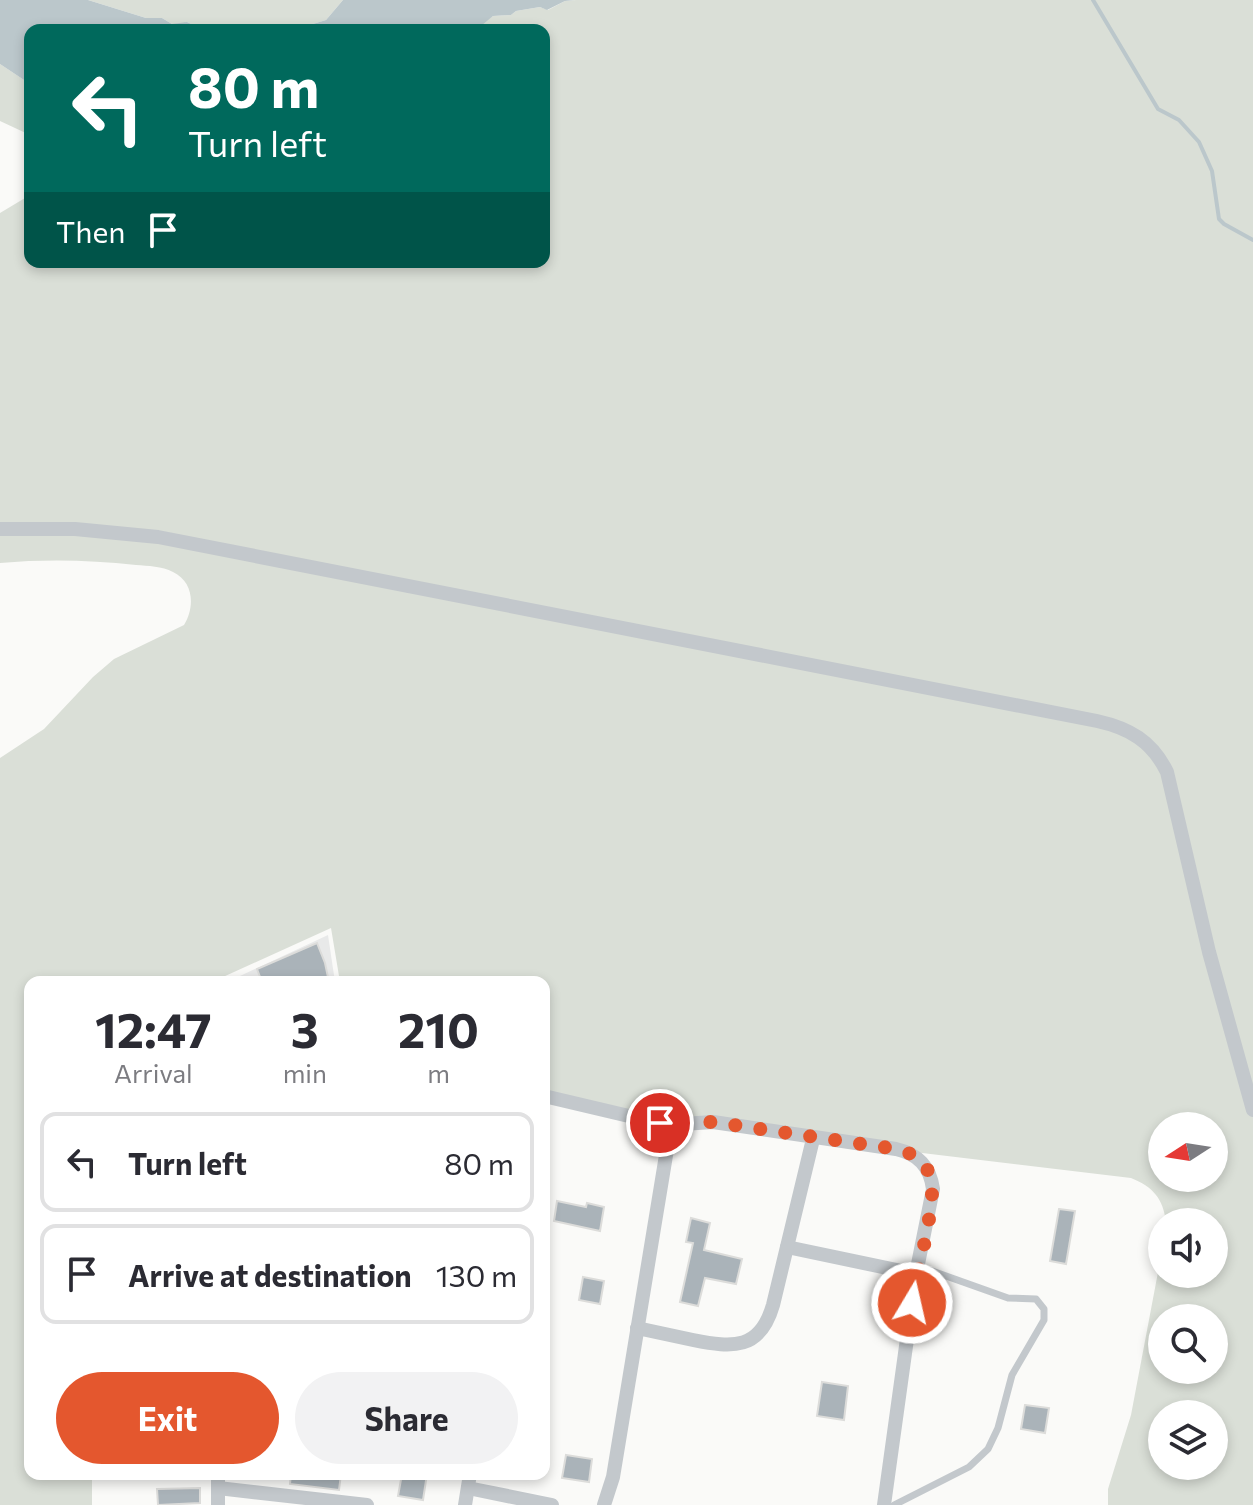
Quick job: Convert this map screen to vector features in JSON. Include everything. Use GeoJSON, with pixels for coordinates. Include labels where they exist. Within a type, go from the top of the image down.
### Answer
{"type":"FeatureCollection","features":[{"type":"Feature","properties":{"kind":"street"},"geometry":{"type":"LineString","coordinates":[[0,529],[75,529],[158,537],[1123,728],[1153,749],[1167,772],[1209,952],[1253,1110]]}},
{"type":"Feature","properties":{"kind":"street"},"geometry":{"type":"LineString","coordinates":[[550,1097],[671,1125],[713,1122],[905,1151],[924,1163],[933,1189],[917,1270],[884,1505]]}},
{"type":"Feature","properties":{"kind":"street"},"geometry":{"type":"LineString","coordinates":[[604,1505],[613,1477],[671,1125]]}},
{"type":"Feature","properties":{"kind":"street"},"geometry":{"type":"LineString","coordinates":[[637,1328],[721,1346],[750,1340],[762,1330],[770,1314],[813,1139]]}},
{"type":"Feature","properties":{"kind":"street"},"geometry":{"type":"LineString","coordinates":[[787,1247],[917,1270]]}},
{"type":"Feature","properties":{"kind":"street"},"geometry":{"type":"LineString","coordinates":[[218,1505],[218,1481],[367,1505]]}},
{"type":"Feature","properties":{"kind":"street"},"geometry":{"type":"LineString","coordinates":[[465,1505],[469,1481],[552,1505]]}},
{"type":"Feature","properties":{"kind":"lane"},"geometry":{"type":"LineString","coordinates":[[894,1505],[934,1482],[969,1467],[984,1455],[998,1428],[1012,1375],[1036,1337],[1044,1317],[1042,1306],[1036,1299],[1008,1298],[917,1270]]}},
{"type":"Feature","properties":{"kind":"shaded area"},"geometry":{"type":"Polygon","coordinates":[[[0,0],[88,0],[146,18],[162,18],[172,24],[24,24],[24,80],[0,64],[0,0]]]}},
{"type":"Feature","properties":{"kind":"shaded area"},"geometry":{"type":"Polygon","coordinates":[[[88,0],[343,0],[326,20],[313,24],[172,24],[162,18],[146,18],[88,0]]]}},
{"type":"Feature","properties":{"kind":"shaded area"},"geometry":{"type":"Polygon","coordinates":[[[343,0],[575,0],[565,1],[547,10],[540,7],[516,11],[511,15],[493,16],[483,24],[313,24],[326,20],[343,0]]]}},
{"type":"Feature","properties":{"kind":"shaded area"},"geometry":{"type":"Polygon","coordinates":[[[576,0],[1253,0],[1253,1505],[1108,1505],[1108,1489],[1131,1415],[1148,1325],[1148,1384],[1228,1384],[1228,1304],[1152,1304],[1155,1288],[1228,1288],[1228,1208],[1162,1208],[1154,1192],[1228,1192],[1228,1112],[1148,1112],[1148,1187],[1131,1178],[680,1124],[550,1097],[550,976],[339,976],[331,928],[225,976],[24,976],[24,1480],[92,1480],[92,1505],[0,1505],[0,758],[44,729],[114,659],[184,625],[191,603],[189,588],[180,576],[160,567],[68,561],[0,563],[0,213],[24,199],[24,268],[550,268],[550,24],[481,24],[493,16],[511,15],[516,11],[540,7],[548,10],[565,1],[576,0]]]}},
{"type":"Feature","properties":{"kind":"shaded area"},"geometry":{"type":"Polygon","coordinates":[[[0,64],[24,80],[24,132],[0,121],[0,64]]]}},
{"type":"Feature","properties":{"kind":"shaded area"},"geometry":{"type":"Polygon","coordinates":[[[328,935],[334,976],[240,976],[328,935]]]}},
{"type":"Feature","properties":{"kind":"building"},"geometry":{"type":"Polygon","coordinates":[[[317,943],[328,976],[260,976],[257,969],[317,943]]]}},
{"type":"Feature","properties":{"kind":"building"},"geometry":{"type":"Polygon","coordinates":[[[557,1201],[604,1207],[600,1231],[554,1221],[557,1201]]]}},
{"type":"Feature","properties":{"kind":"building"},"geometry":{"type":"Polygon","coordinates":[[[1059,1209],[1075,1211],[1066,1264],[1050,1261],[1059,1209]]]}},
{"type":"Feature","properties":{"kind":"building"},"geometry":{"type":"Polygon","coordinates":[[[691,1218],[710,1223],[704,1250],[742,1259],[736,1284],[705,1278],[698,1306],[680,1302],[693,1243],[686,1242],[691,1218]]]}},
{"type":"Feature","properties":{"kind":"building"},"geometry":{"type":"Polygon","coordinates":[[[583,1277],[604,1281],[600,1304],[579,1300],[583,1277]]]}},
{"type":"Feature","properties":{"kind":"building"},"geometry":{"type":"Polygon","coordinates":[[[822,1382],[848,1386],[844,1420],[817,1416],[822,1382]]]}},
{"type":"Feature","properties":{"kind":"building"},"geometry":{"type":"Polygon","coordinates":[[[1025,1405],[1049,1408],[1045,1433],[1021,1429],[1025,1405]]]}},
{"type":"Feature","properties":{"kind":"building"},"geometry":{"type":"Polygon","coordinates":[[[566,1455],[592,1459],[589,1482],[562,1478],[566,1455]]]}},
{"type":"Feature","properties":{"kind":"building"},"geometry":{"type":"Polygon","coordinates":[[[290,1480],[340,1480],[339,1490],[290,1484],[290,1480]]]}},
{"type":"Feature","properties":{"kind":"building"},"geometry":{"type":"Polygon","coordinates":[[[401,1480],[426,1480],[423,1500],[398,1496],[401,1480]]]}},
{"type":"Feature","properties":{"kind":"building"},"geometry":{"type":"Polygon","coordinates":[[[200,1488],[200,1503],[158,1505],[157,1489],[200,1488]]]}},
{"type":"Feature","properties":{"kind":"waterway"},"geometry":{"type":"LineString","coordinates":[[1093,0],[1158,109],[1179,120],[1199,142],[1212,171],[1219,219],[1253,240]]}},
{"type":"Feature","properties":{"kind":"route"},"geometry":{"type":"LineString","coordinates":[[660,1123],[713,1122],[896,1149],[916,1156],[927,1168],[933,1189],[912,1303]]}}]}
